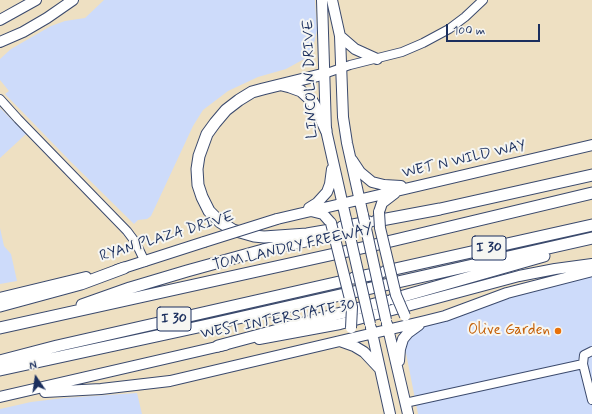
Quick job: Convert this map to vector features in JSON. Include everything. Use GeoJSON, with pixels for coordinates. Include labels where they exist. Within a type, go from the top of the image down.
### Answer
{"type":"FeatureCollection","features":[{"type":"Feature","properties":{"kind":"highway"},"geometry":{"type":"LineString","coordinates":[[324,74],[252,92],[238,100],[214,122],[207,134],[199,156],[197,169],[198,185],[202,197],[209,211],[220,222],[233,230],[254,236],[277,237],[306,234],[440,208],[592,175]]}},
{"type":"Feature","properties":{"kind":"highway"},"geometry":{"type":"LineString","coordinates":[[280,85],[301,91],[312,101],[326,130]]}},
{"type":"Feature","properties":{"kind":"highway","name":"TOM LANDRY FREEWAY"},"geometry":{"type":"LineString","coordinates":[[0,328],[366,247],[592,193]]}},
{"type":"Feature","properties":{"kind":"highway","name":"I 30"},"geometry":{"type":"LineString","coordinates":[[0,361],[57,346],[592,225]]}},
{"type":"Feature","properties":{"kind":"highway"},"geometry":{"type":"LineString","coordinates":[[30,322],[130,288],[339,227]]}},
{"type":"Feature","properties":{"kind":"highway","name":"I 30"},"geometry":{"type":"LineString","coordinates":[[0,370],[266,312],[592,238]]}},
{"type":"Feature","properties":{"kind":"highway"},"geometry":{"type":"LineString","coordinates":[[218,346],[390,300],[592,242]]}},
{"type":"Feature","properties":{"kind":"highway"},"geometry":{"type":"LineString","coordinates":[[0,306],[81,284],[124,268]]}},
{"type":"Feature","properties":{"kind":"main road"},"geometry":{"type":"LineString","coordinates":[[0,20],[36,0]]}},
{"type":"Feature","properties":{"kind":"main road"},"geometry":{"type":"LineString","coordinates":[[0,42],[23,32],[73,0]]}},
{"type":"Feature","properties":{"kind":"main road","name":"LINCOLN DRIVE"},"geometry":{"type":"LineString","coordinates":[[322,0],[324,21],[326,130],[342,203],[339,227]]}},
{"type":"Feature","properties":{"kind":"main road","name":"LINCOLN DRIVE"},"geometry":{"type":"LineString","coordinates":[[332,0],[340,36],[344,124],[349,156],[359,200],[372,221]]}},
{"type":"Feature","properties":{"kind":"main road"},"geometry":{"type":"LineString","coordinates":[[340,36],[359,52],[377,59]]}},
{"type":"Feature","properties":{"kind":"main road","name":"WET N WILD WAY"},"geometry":{"type":"LineString","coordinates":[[342,203],[592,145]]}},
{"type":"Feature","properties":{"kind":"main road"},"geometry":{"type":"LineString","coordinates":[[349,156],[360,172],[372,182],[384,185],[415,186]]}},
{"type":"Feature","properties":{"kind":"main road"},"geometry":{"type":"LineString","coordinates":[[304,212],[317,203],[327,192],[330,184],[333,161]]}},
{"type":"Feature","properties":{"kind":"main road"},"geometry":{"type":"LineString","coordinates":[[398,190],[382,203],[372,221],[387,325],[408,414]]}},
{"type":"Feature","properties":{"kind":"main road","name":"RYAN PLAZA DRIVE"},"geometry":{"type":"LineString","coordinates":[[0,298],[124,268],[277,219],[342,203]]}},
{"type":"Feature","properties":{"kind":"main road"},"geometry":{"type":"LineString","coordinates":[[304,212],[323,214],[339,227],[371,329],[390,414]]}},
{"type":"Feature","properties":{"kind":"main road"},"geometry":{"type":"LineString","coordinates":[[372,221],[380,228],[396,295],[405,316],[421,322]]}},
{"type":"Feature","properties":{"kind":"main road"},"geometry":{"type":"LineString","coordinates":[[339,227],[352,307],[351,328],[347,335],[339,341]]}},
{"type":"Feature","properties":{"kind":"main road","name":"WEST INTERSTATE 30"},"geometry":{"type":"LineString","coordinates":[[0,397],[218,346],[340,324],[519,276],[592,264]]}},
{"type":"Feature","properties":{"kind":"main road"},"geometry":{"type":"LineString","coordinates":[[19,393],[100,389],[170,381],[339,341],[371,329],[387,325],[421,322],[445,316],[507,293],[592,271]]}},
{"type":"Feature","properties":{"kind":"main road"},"geometry":{"type":"LineString","coordinates":[[398,373],[400,350],[403,339],[421,322]]}},
{"type":"Feature","properties":{"kind":"main road"},"geometry":{"type":"LineString","coordinates":[[339,341],[354,346],[364,352],[380,370]]}},
{"type":"Feature","properties":{"kind":"street"},"geometry":{"type":"LineString","coordinates":[[324,74],[402,52],[423,43],[448,29],[465,17],[482,0]]}},
{"type":"Feature","properties":{"kind":"street"},"geometry":{"type":"LineString","coordinates":[[0,99],[23,125],[127,231],[136,243],[145,262]]}},
{"type":"Feature","properties":{"kind":"street"},"geometry":{"type":"LineString","coordinates":[[592,352],[584,355],[583,364],[592,400]]}},
{"type":"Feature","properties":{"kind":"street"},"geometry":{"type":"LineString","coordinates":[[405,403],[583,364]]}},
{"type":"Feature","properties":{"kind":"shaded area"},"geometry":{"type":"Polygon","coordinates":[[[104,0],[315,0],[317,30],[312,52],[306,58],[286,69],[258,77],[228,91],[203,110],[193,126],[151,216],[147,219],[138,220],[134,224],[5,94],[9,91],[0,80],[0,59],[11,49],[51,26],[65,21],[85,18],[104,0]]]}},
{"type":"Feature","properties":{"kind":"shaded area"},"geometry":{"type":"Polygon","coordinates":[[[0,108],[26,134],[0,158],[0,108]]]}},
{"type":"Feature","properties":{"kind":"shaded area"},"geometry":{"type":"Polygon","coordinates":[[[0,228],[4,246],[11,254],[17,281],[0,284],[0,228]]]}},
{"type":"Feature","properties":{"kind":"shaded area"},"geometry":{"type":"Polygon","coordinates":[[[592,275],[592,414],[418,414],[405,348],[410,337],[420,327],[549,279],[592,275]]]}},
{"type":"Feature","properties":{"kind":"shaded area"},"geometry":{"type":"Polygon","coordinates":[[[137,393],[142,414],[0,414],[0,409],[31,402],[137,393]]]}},
{"type":"Feature","properties":{"kind":"tunnel"},"geometry":{"type":"LineString","coordinates":[[337,234],[344,233]]}},
{"type":"Feature","properties":{"kind":"place","name":"Olive Garden"},"geometry":{"type":"Point","coordinates":[558,331]}}]}
